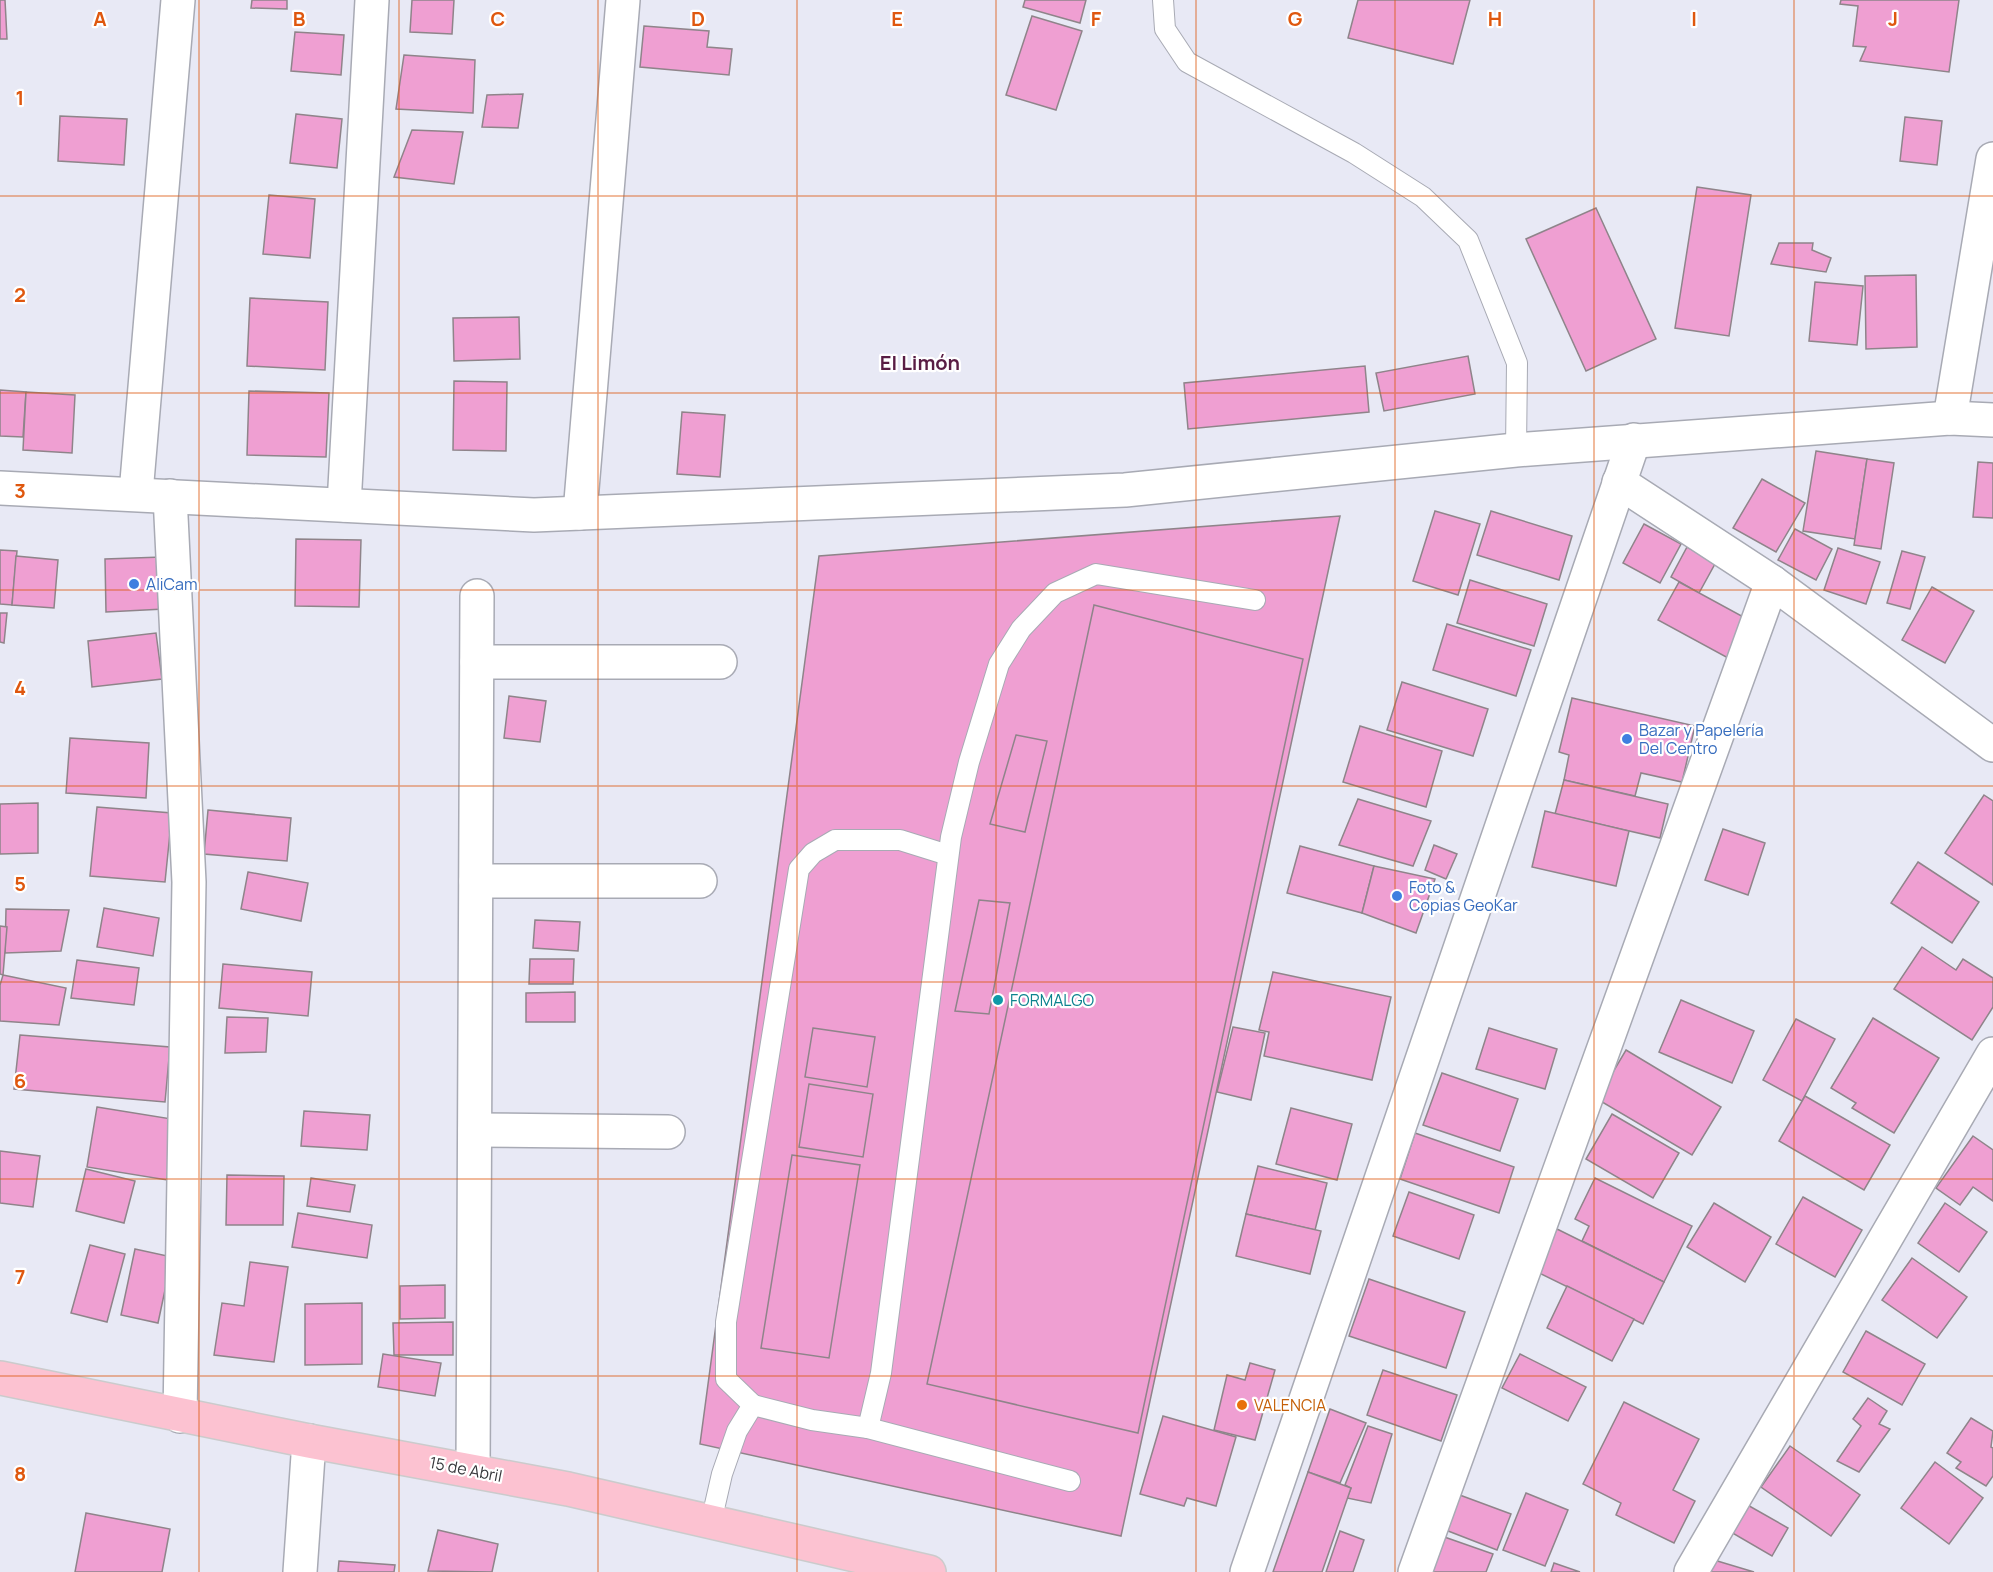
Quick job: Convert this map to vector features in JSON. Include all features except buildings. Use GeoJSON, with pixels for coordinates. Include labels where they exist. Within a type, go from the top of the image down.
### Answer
{"type":"FeatureCollection","features":[{"type":"Feature","properties":{"kind":"main road","name":"15 de Abril"},"geometry":{"type":"LineString","coordinates":[[0,1378],[180,1416],[568,1489],[929,1572]]}},
{"type":"Feature","properties":{"kind":"street"},"geometry":{"type":"LineString","coordinates":[[136,493],[178,0]]}},
{"type":"Feature","properties":{"kind":"street"},"geometry":{"type":"LineString","coordinates":[[344,505],[372,0]]}},
{"type":"Feature","properties":{"kind":"street"},"geometry":{"type":"LineString","coordinates":[[580,513],[623,0]]}},
{"type":"Feature","properties":{"kind":"street"},"geometry":{"type":"LineString","coordinates":[[1950,418],[1993,159]]}},
{"type":"Feature","properties":{"kind":"street"},"geometry":{"type":"LineString","coordinates":[[0,488],[136,493],[534,515],[1125,490],[1634,440],[1950,418],[1993,420]]}},
{"type":"Feature","properties":{"kind":"street"},"geometry":{"type":"LineString","coordinates":[[1247,1572],[1634,440]]}},
{"type":"Feature","properties":{"kind":"street"},"geometry":{"type":"LineString","coordinates":[[1619,482],[1772,582],[1993,745]]}},
{"type":"Feature","properties":{"kind":"street"},"geometry":{"type":"LineString","coordinates":[[170,496],[189,882],[180,1416]]}},
{"type":"Feature","properties":{"kind":"street"},"geometry":{"type":"LineString","coordinates":[[1415,1572],[1772,582]]}},
{"type":"Feature","properties":{"kind":"street"},"geometry":{"type":"LineString","coordinates":[[473,1470],[477,596]]}},
{"type":"Feature","properties":{"kind":"street"},"geometry":{"type":"LineString","coordinates":[[477,662],[720,662]]}},
{"type":"Feature","properties":{"kind":"street"},"geometry":{"type":"LineString","coordinates":[[476,881],[700,880]]}},
{"type":"Feature","properties":{"kind":"street"},"geometry":{"type":"LineString","coordinates":[[1690,1572],[1993,1054]]}},
{"type":"Feature","properties":{"kind":"street"},"geometry":{"type":"LineString","coordinates":[[475,1130],[668,1132]]}},
{"type":"Feature","properties":{"kind":"street"},"geometry":{"type":"LineString","coordinates":[[300,1572],[309,1441]]}},
{"type":"Feature","properties":{"kind":"lane"},"geometry":{"type":"LineString","coordinates":[[1163,0],[1165,29],[1187,62],[1354,153],[1423,198],[1468,240],[1517,363],[1516,450]]}},
{"type":"Feature","properties":{"kind":"lane"},"geometry":{"type":"LineString","coordinates":[[868,1428],[881,1373],[948,855],[969,762],[999,664],[1020,629],[1055,593],[1096,574],[1255,600]]}},
{"type":"Feature","properties":{"kind":"lane"},"geometry":{"type":"LineString","coordinates":[[948,855],[900,840],[835,840],[813,852],[799,870],[726,1322],[726,1379],[753,1405],[812,1420],[868,1428],[1070,1481]]}},
{"type":"Feature","properties":{"kind":"lane"},"geometry":{"type":"LineString","coordinates":[[711,1522],[722,1474],[737,1431],[753,1405]]}},
{"type":"Feature","properties":{"kind":"place","name":"AliCam"},"geometry":{"type":"Point","coordinates":[134,584]}},
{"type":"Feature","properties":{"kind":"place","name":"Bazar y Papelería Del Centro"},"geometry":{"type":"Point","coordinates":[1627,739]}},
{"type":"Feature","properties":{"kind":"place","name":"Foto & Copias GeoKar"},"geometry":{"type":"Point","coordinates":[1397,896]}},
{"type":"Feature","properties":{"kind":"place","name":"FORMALGO"},"geometry":{"type":"Point","coordinates":[998,1000]}},
{"type":"Feature","properties":{"kind":"place","name":"VALENCIA"},"geometry":{"type":"Point","coordinates":[1242,1405]}},
{"type":"Feature","properties":{"kind":"district","name":"El Limón"},"geometry":{"type":"Point","coordinates":[920,362]}}]}
